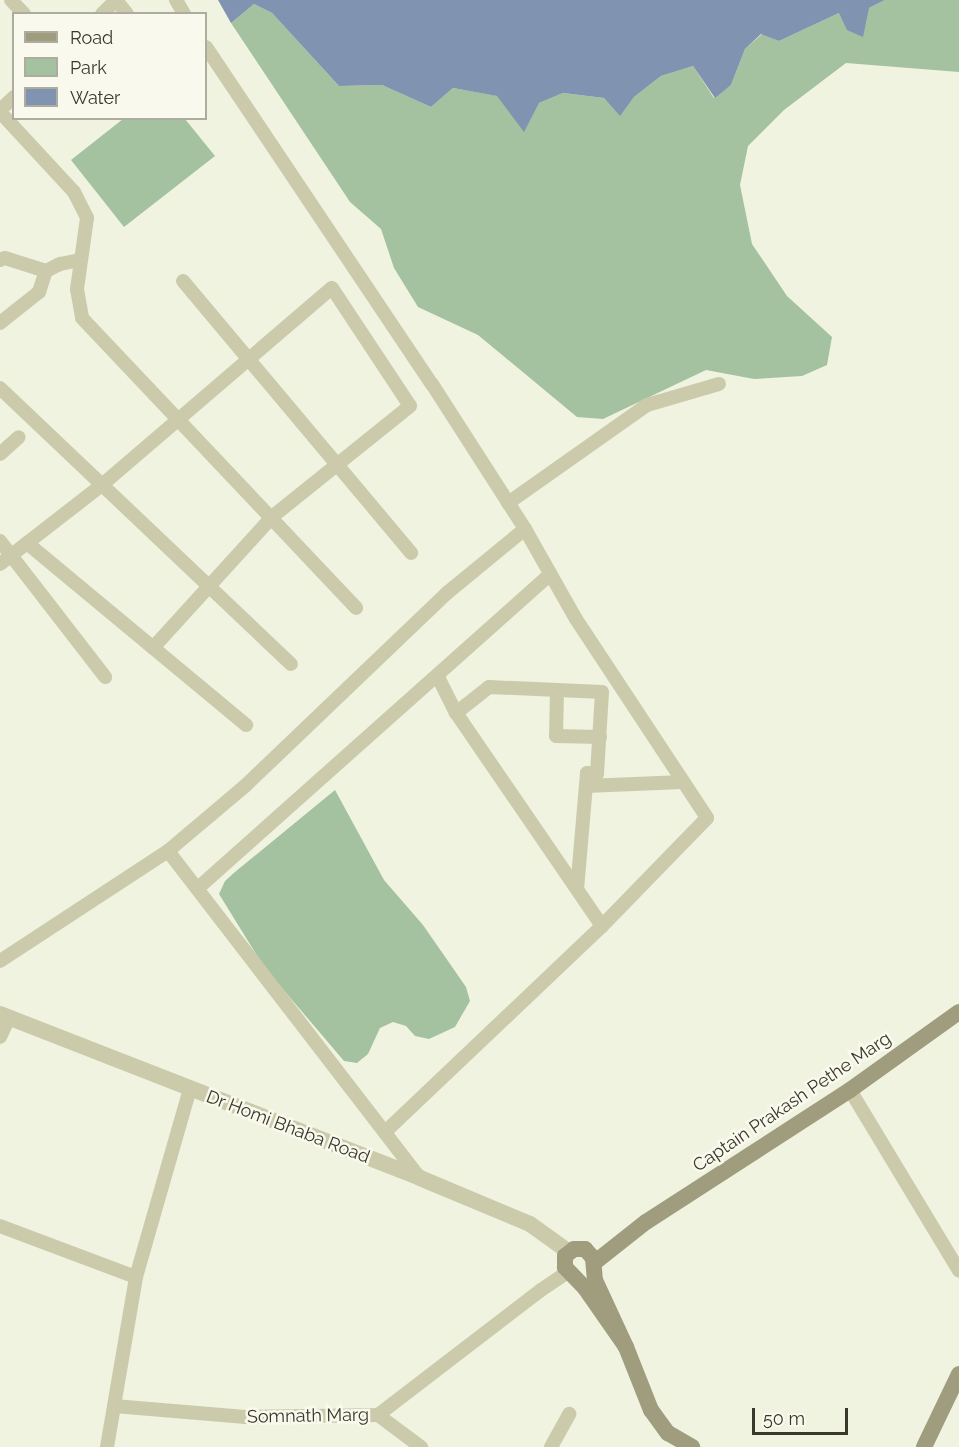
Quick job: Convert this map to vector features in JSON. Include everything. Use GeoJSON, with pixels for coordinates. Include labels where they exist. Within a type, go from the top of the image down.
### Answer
{"type":"FeatureCollection","features":[{"type":"Feature","properties":{"kind":"main road","name":"Captain Prakash Pethe Marg"},"geometry":{"type":"LineString","coordinates":[[593,1266],[646,1222],[850,1090],[959,1012]]}},
{"type":"Feature","properties":{"kind":"main road","name":"Captain Prakash Pethe Marg"},"geometry":{"type":"LineString","coordinates":[[574,1250],[593,1245],[646,1222]]}},
{"type":"Feature","properties":{"kind":"main road"},"geometry":{"type":"LineString","coordinates":[[626,1347],[585,1288],[570,1274],[564,1262],[574,1250],[590,1253],[593,1266],[626,1347],[651,1410],[668,1433],[692,1447]]}},
{"type":"Feature","properties":{"kind":"main road"},"geometry":{"type":"LineString","coordinates":[[570,1274],[584,1276],[593,1266]]}},
{"type":"Feature","properties":{"kind":"main road"},"geometry":{"type":"LineString","coordinates":[[924,1447],[959,1374]]}},
{"type":"Feature","properties":{"kind":"street"},"geometry":{"type":"LineString","coordinates":[[11,0],[22,12]]}},
{"type":"Feature","properties":{"kind":"street"},"geometry":{"type":"LineString","coordinates":[[104,12],[116,0],[125,12]]}},
{"type":"Feature","properties":{"kind":"street"},"geometry":{"type":"LineString","coordinates":[[207,48],[425,374],[525,529],[576,619],[707,818],[602,926],[385,1132]]}},
{"type":"Feature","properties":{"kind":"street"},"geometry":{"type":"LineString","coordinates":[[12,99],[0,111],[74,192],[87,218],[77,289],[82,318],[356,608]]}},
{"type":"Feature","properties":{"kind":"street"},"geometry":{"type":"LineString","coordinates":[[0,260],[4,258],[46,271],[60,264],[81,260]]}},
{"type":"Feature","properties":{"kind":"street"},"geometry":{"type":"LineString","coordinates":[[0,323],[39,292],[46,271]]}},
{"type":"Feature","properties":{"kind":"street"},"geometry":{"type":"LineString","coordinates":[[183,281],[339,464],[411,553]]}},
{"type":"Feature","properties":{"kind":"street"},"geometry":{"type":"LineString","coordinates":[[0,564],[103,484],[249,357],[333,288],[410,406],[272,517],[153,648]]}},
{"type":"Feature","properties":{"kind":"street"},"geometry":{"type":"LineString","coordinates":[[508,503],[647,405],[718,384]]}},
{"type":"Feature","properties":{"kind":"street"},"geometry":{"type":"LineString","coordinates":[[0,388],[291,664]]}},
{"type":"Feature","properties":{"kind":"street"},"geometry":{"type":"LineString","coordinates":[[0,454],[19,436]]}},
{"type":"Feature","properties":{"kind":"street"},"geometry":{"type":"LineString","coordinates":[[0,961],[168,851],[245,786],[447,593],[525,529]]}},
{"type":"Feature","properties":{"kind":"street"},"geometry":{"type":"LineString","coordinates":[[0,541],[105,677]]}},
{"type":"Feature","properties":{"kind":"street"},"geometry":{"type":"LineString","coordinates":[[27,543],[246,725]]}},
{"type":"Feature","properties":{"kind":"street"},"geometry":{"type":"LineString","coordinates":[[198,888],[551,574]]}},
{"type":"Feature","properties":{"kind":"street"},"geometry":{"type":"LineString","coordinates":[[437,675],[456,713],[602,926]]}},
{"type":"Feature","properties":{"kind":"street"},"geometry":{"type":"LineString","coordinates":[[456,713],[489,687],[602,692],[597,774],[587,773],[577,889]]}},
{"type":"Feature","properties":{"kind":"street"},"geometry":{"type":"LineString","coordinates":[[557,690],[556,736],[600,737]]}},
{"type":"Feature","properties":{"kind":"street"},"geometry":{"type":"LineString","coordinates":[[586,786],[683,782]]}},
{"type":"Feature","properties":{"kind":"street"},"geometry":{"type":"LineString","coordinates":[[168,851],[420,1178]]}},
{"type":"Feature","properties":{"kind":"street"},"geometry":{"type":"LineString","coordinates":[[0,1037],[5,1016]]}},
{"type":"Feature","properties":{"kind":"street","name":"Dr Homi Bhaba Road"},"geometry":{"type":"LineString","coordinates":[[5,1016],[420,1178],[530,1224],[574,1250]]}},
{"type":"Feature","properties":{"kind":"street"},"geometry":{"type":"LineString","coordinates":[[106,1447],[135,1277],[190,1089]]}},
{"type":"Feature","properties":{"kind":"street"},"geometry":{"type":"LineString","coordinates":[[850,1090],[959,1271]]}},
{"type":"Feature","properties":{"kind":"street"},"geometry":{"type":"LineString","coordinates":[[0,1226],[135,1277]]}},
{"type":"Feature","properties":{"kind":"street","name":"Somnath Marg"},"geometry":{"type":"LineString","coordinates":[[114,1406],[246,1417],[378,1415],[533,1296],[570,1274]]}},
{"type":"Feature","properties":{"kind":"street"},"geometry":{"type":"LineString","coordinates":[[551,1447],[569,1413]]}},
{"type":"Feature","properties":{"kind":"street"},"geometry":{"type":"LineString","coordinates":[[378,1415],[421,1447]]}},
{"type":"Feature","properties":{"kind":"green space"},"geometry":{"type":"Polygon","coordinates":[[[885,0],[959,0],[959,72],[846,63],[784,110],[748,146],[740,185],[752,244],[787,296],[832,337],[827,365],[802,376],[754,379],[706,370],[603,419],[577,417],[478,335],[418,307],[394,268],[381,229],[350,202],[231,23],[254,4],[272,13],[339,86],[382,85],[431,107],[453,88],[539,103],[563,93],[604,98],[620,115],[634,97],[661,76],[693,66],[714,98],[731,85],[745,49],[762,34],[779,41],[839,13],[869,8],[885,0]]]}},
{"type":"Feature","properties":{"kind":"green space"},"geometry":{"type":"Polygon","coordinates":[[[122,120],[186,120],[215,156],[124,227],[71,160],[122,120]]]}},
{"type":"Feature","properties":{"kind":"green space"},"geometry":{"type":"Polygon","coordinates":[[[335,790],[384,880],[423,925],[466,987],[470,1001],[455,1027],[429,1039],[415,1036],[406,1026],[393,1022],[380,1028],[368,1054],[357,1063],[344,1061],[264,967],[219,894],[225,881],[235,872],[335,790]]]}},
{"type":"Feature","properties":{"kind":"water"},"geometry":{"type":"Polygon","coordinates":[[[218,0],[885,0],[869,8],[863,37],[847,30],[839,13],[779,41],[761,34],[745,49],[731,85],[715,98],[693,66],[661,76],[634,97],[620,116],[604,98],[563,93],[539,103],[524,132],[497,96],[453,88],[431,107],[382,85],[339,86],[272,13],[254,4],[231,23],[218,0]]]}}]}
